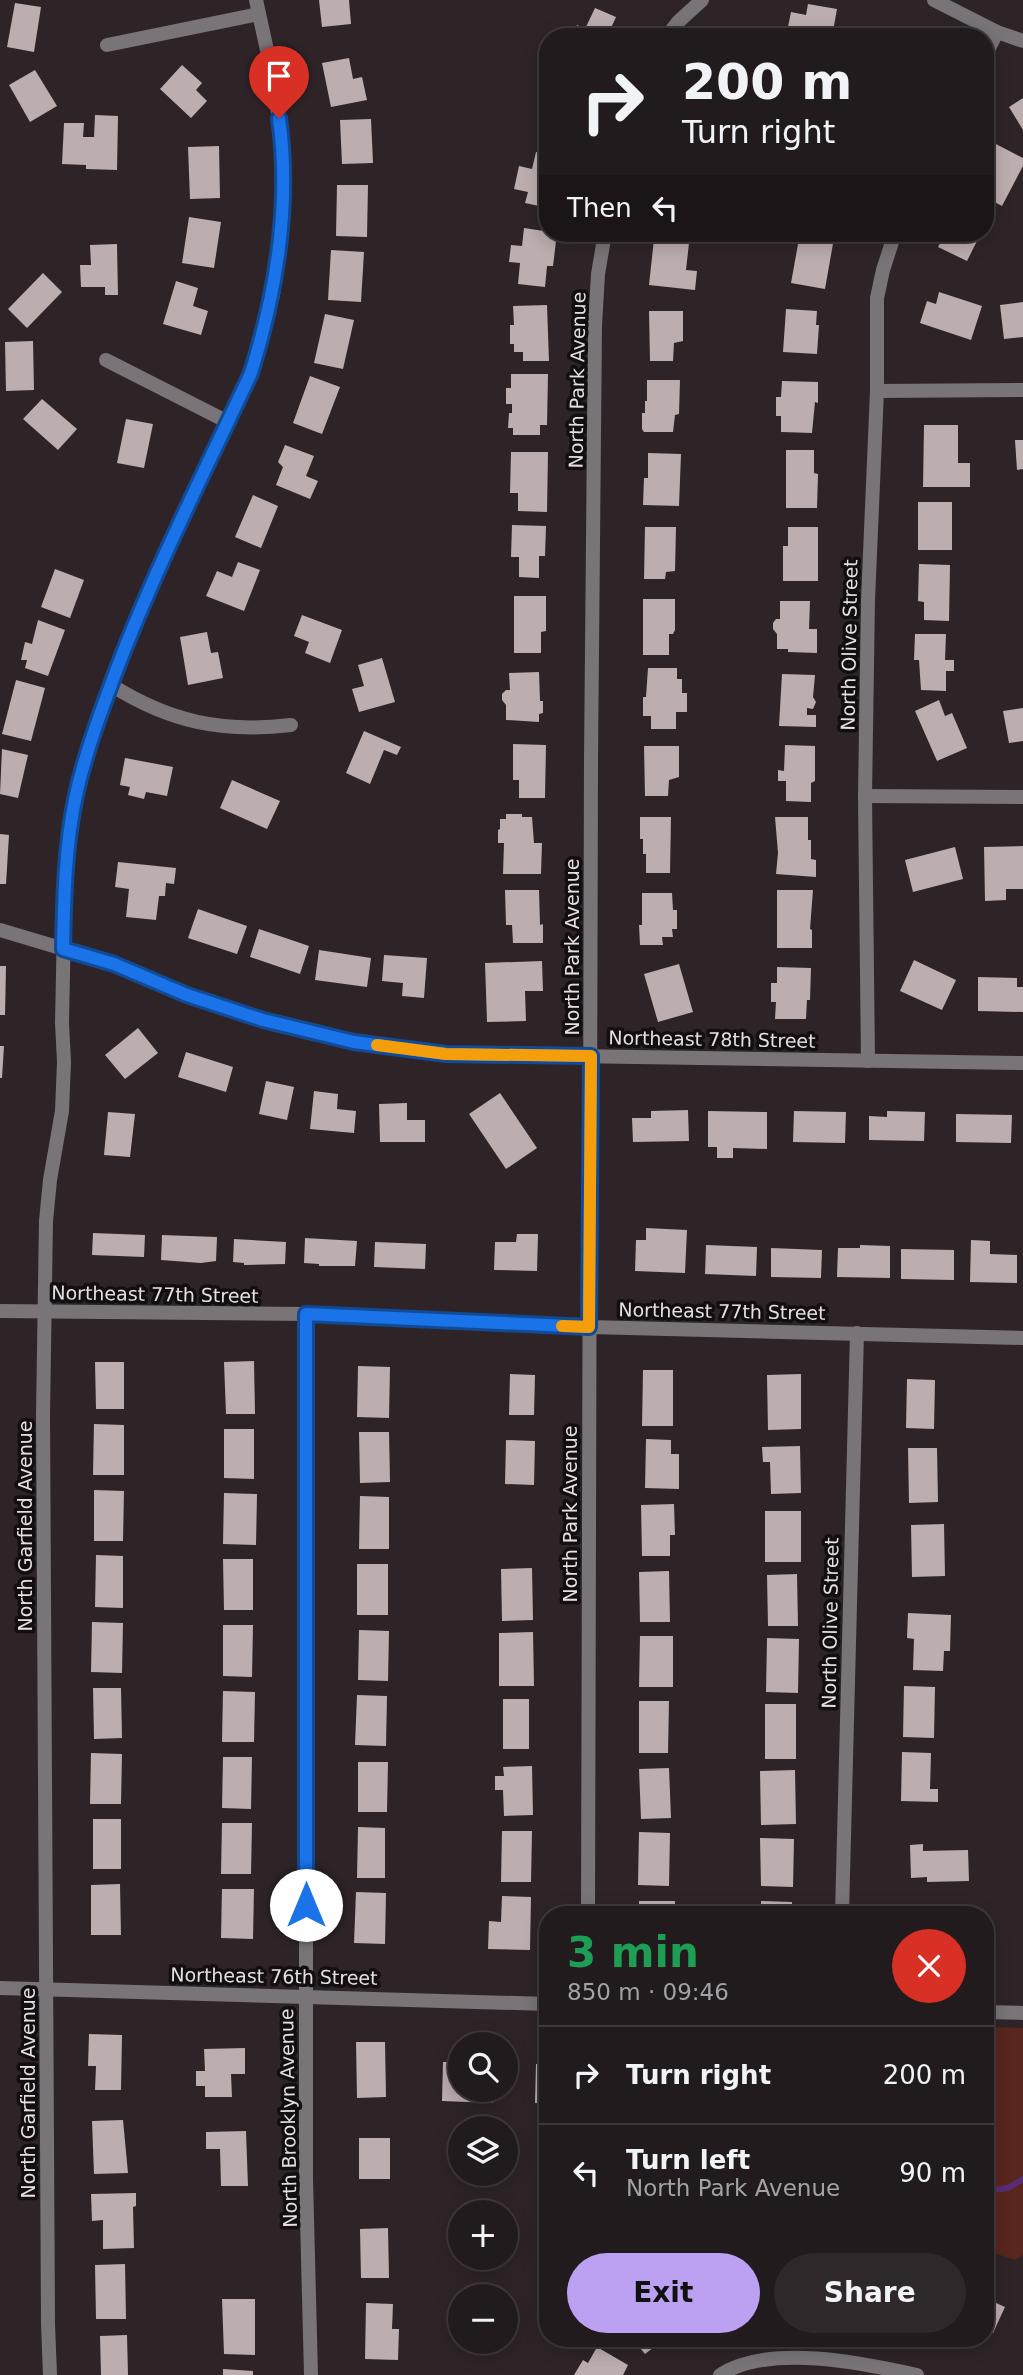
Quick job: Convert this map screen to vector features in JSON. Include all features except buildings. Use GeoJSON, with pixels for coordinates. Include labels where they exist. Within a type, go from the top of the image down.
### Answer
{"type":"FeatureCollection","features":[{"type":"Feature","properties":{"kind":"street"},"geometry":{"type":"LineString","coordinates":[[673,28],[702,0]]}},
{"type":"Feature","properties":{"kind":"street"},"geometry":{"type":"LineString","coordinates":[[934,0],[989,28]]}},
{"type":"Feature","properties":{"kind":"street"},"geometry":{"type":"LineString","coordinates":[[107,44],[258,7]]}},
{"type":"Feature","properties":{"kind":"street","name":"North Garfield Avenue"},"geometry":{"type":"LineString","coordinates":[[50,2375],[43,1442],[46,1221],[62,1111],[64,1062],[65,875],[76,794],[92,737],[141,606],[251,373],[273,295],[281,235],[282,141],[272,73],[258,7]]}},
{"type":"Feature","properties":{"kind":"street"},"geometry":{"type":"LineString","coordinates":[[994,30],[1023,41]]}},
{"type":"Feature","properties":{"kind":"street"},"geometry":{"type":"LineString","coordinates":[[994,38],[997,32]]}},
{"type":"Feature","properties":{"kind":"street","name":"North Park Avenue"},"geometry":{"type":"LineString","coordinates":[[588,1906],[595,325],[598,274],[603,242]]}},
{"type":"Feature","properties":{"kind":"street","name":"North Olive Street"},"geometry":{"type":"LineString","coordinates":[[868,1061],[868,600],[877,391],[877,298],[892,242]]}},
{"type":"Feature","properties":{"kind":"street"},"geometry":{"type":"LineString","coordinates":[[106,360],[228,422]]}},
{"type":"Feature","properties":{"kind":"street"},"geometry":{"type":"LineString","coordinates":[[877,391],[1023,390]]}},
{"type":"Feature","properties":{"kind":"street"},"geometry":{"type":"LineString","coordinates":[[111,685],[137,702],[195,723],[237,728],[291,725]]}},
{"type":"Feature","properties":{"kind":"street"},"geometry":{"type":"LineString","coordinates":[[866,796],[1023,797]]}},
{"type":"Feature","properties":{"kind":"street","name":"Northeast 78th Street"},"geometry":{"type":"LineString","coordinates":[[0,930],[114,964],[187,995],[263,1020],[354,1042],[446,1054],[1023,1063]]}},
{"type":"Feature","properties":{"kind":"street","name":"Northeast 77th Street"},"geometry":{"type":"LineString","coordinates":[[0,1311],[306,1314],[589,1327],[1023,1338]]}},
{"type":"Feature","properties":{"kind":"street","name":"North Brooklyn Avenue"},"geometry":{"type":"LineString","coordinates":[[306,1314],[306,2179],[311,2375]]}},
{"type":"Feature","properties":{"kind":"street","name":"North Olive Street"},"geometry":{"type":"LineString","coordinates":[[842,1906],[857,1334]]}},
{"type":"Feature","properties":{"kind":"street","name":"Northeast 76th Street"},"geometry":{"type":"LineString","coordinates":[[0,1988],[539,2004]]}},
{"type":"Feature","properties":{"kind":"street"},"geometry":{"type":"LineString","coordinates":[[994,2012],[1023,2013]]}},
{"type":"Feature","properties":{"kind":"street"},"geometry":{"type":"LineString","coordinates":[[720,2375],[751,2361],[780,2357],[869,2364],[917,2375]]}},
{"type":"Feature","properties":{"kind":"shaded area"},"geometry":{"type":"Polygon","coordinates":[[[994,2027],[1023,2028],[1023,2255],[1015,2260],[994,2253],[994,2027]]]}},
{"type":"Feature","properties":{"kind":"waterway"},"geometry":{"type":"LineString","coordinates":[[994,2190],[1008,2188],[1023,2179]]}},
{"type":"Feature","properties":{"kind":"slow traffic"},"geometry":{"type":"LineString","coordinates":[[377,1045],[446,1054],[591,1056],[589,1327],[562,1326]]}},
{"type":"Feature","properties":{"kind":"route"},"geometry":{"type":"LineString","coordinates":[[279,118],[283,195],[281,235],[273,295],[263,335],[251,373],[141,606],[92,737],[76,794],[69,833],[63,949],[114,964],[187,995],[263,1020],[354,1042],[446,1054],[591,1056],[589,1327],[306,1314],[306,1905]]}}]}
